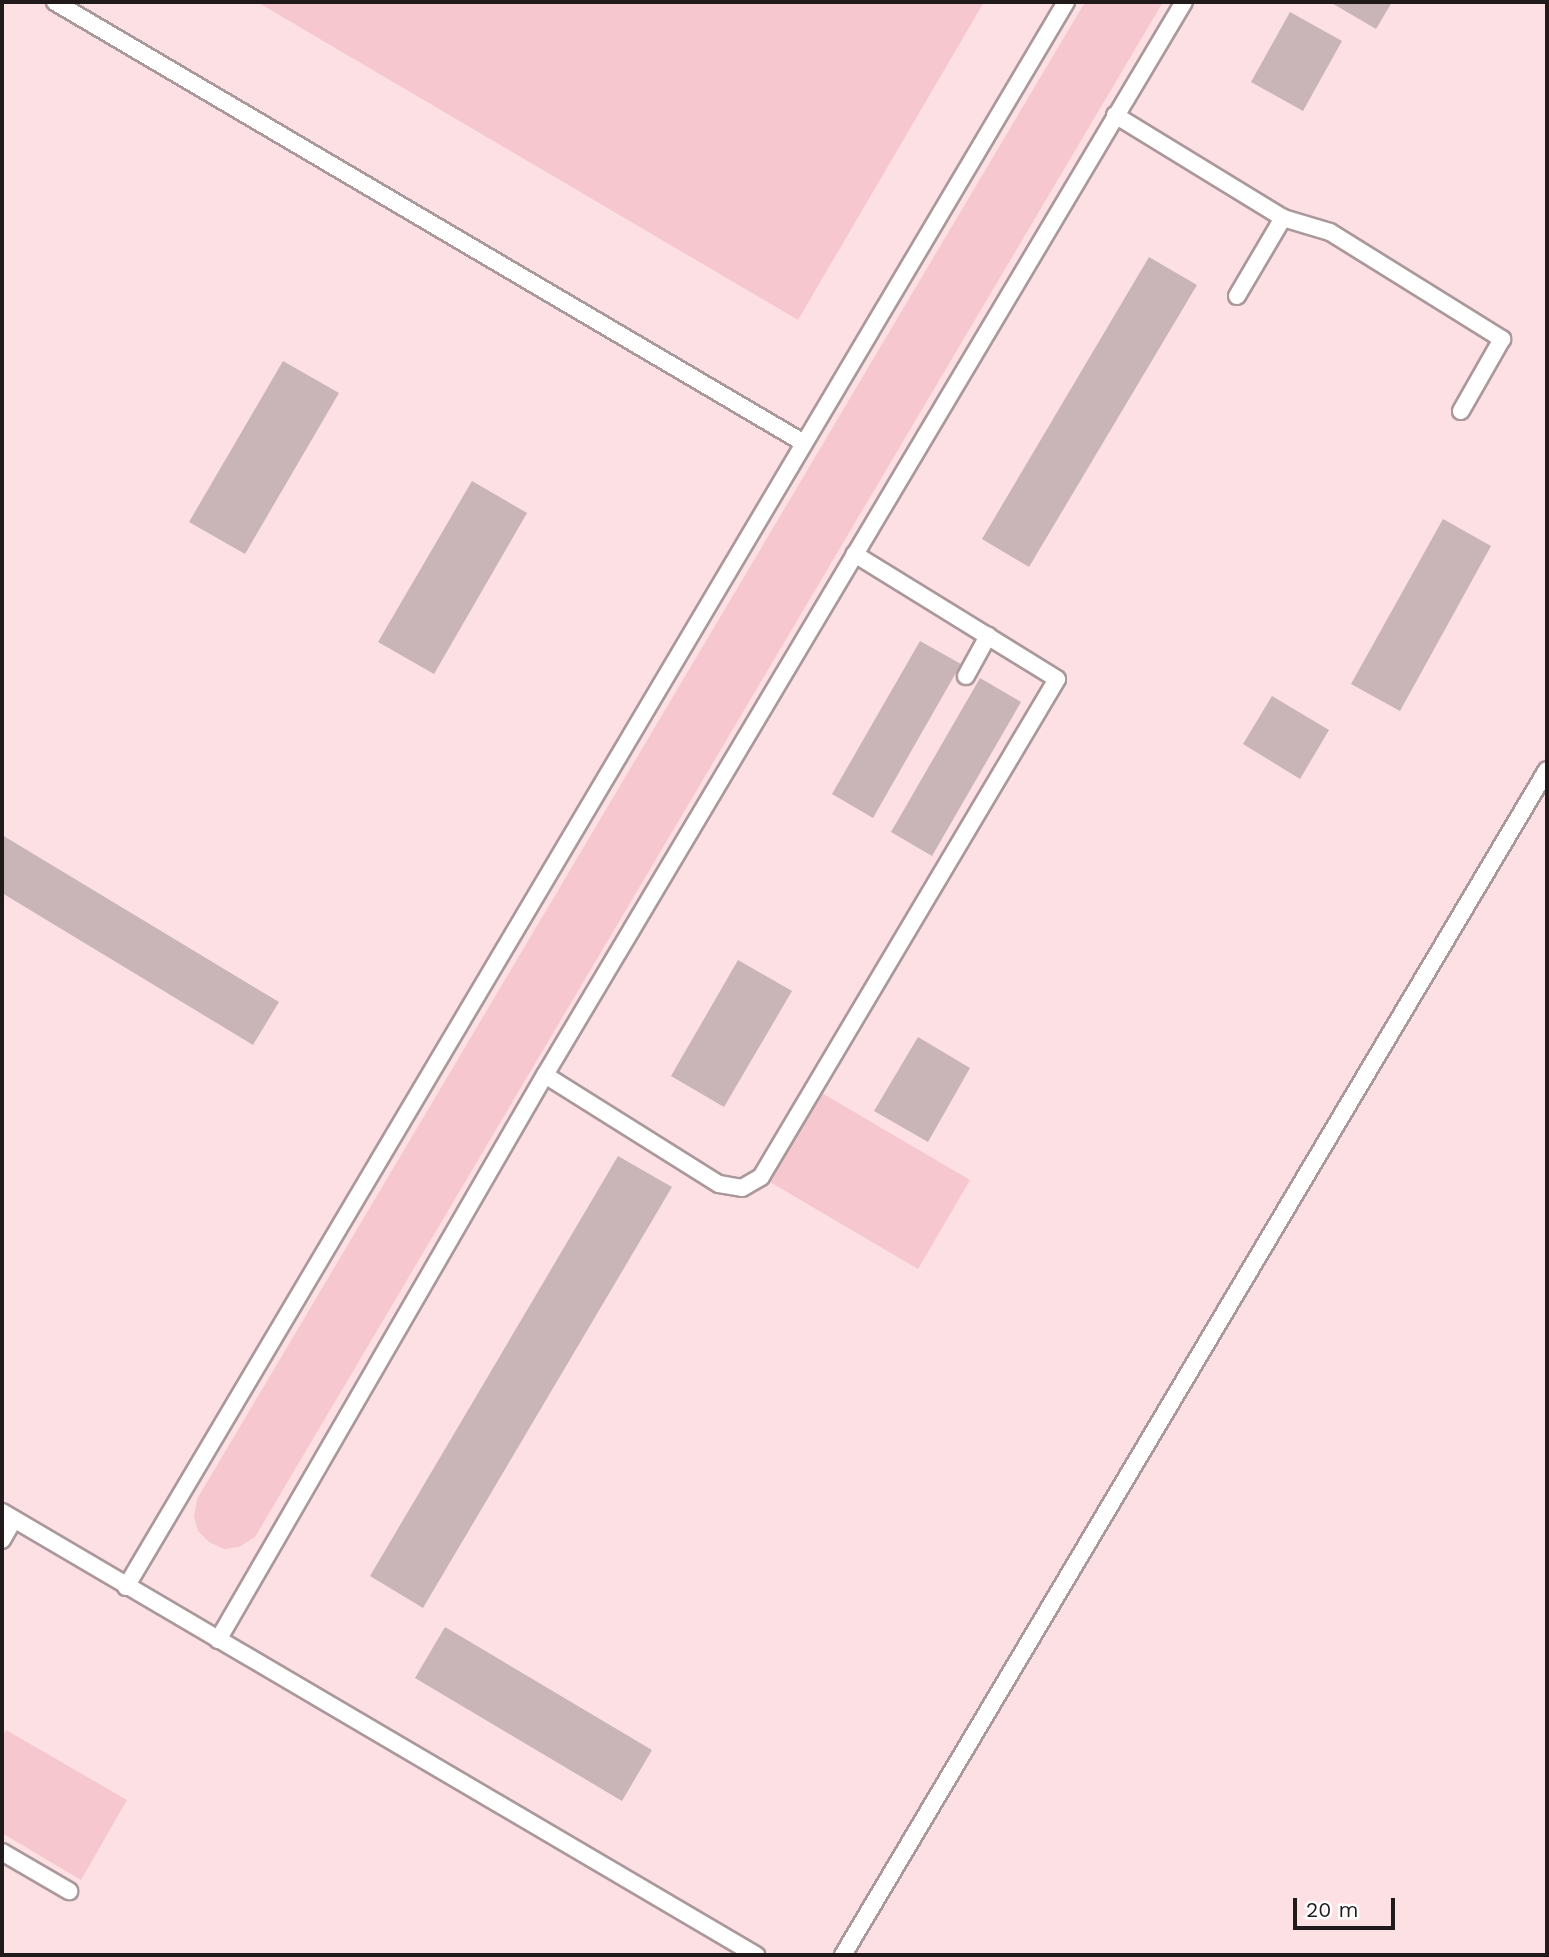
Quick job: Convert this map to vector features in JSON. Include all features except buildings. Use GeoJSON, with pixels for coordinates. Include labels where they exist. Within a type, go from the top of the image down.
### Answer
{"type":"FeatureCollection","features":[{"type":"Feature","properties":{"kind":"lane"},"geometry":{"type":"LineString","coordinates":[[55,2],[804,443]]}},
{"type":"Feature","properties":{"kind":"lane"},"geometry":{"type":"LineString","coordinates":[[126,1587],[1066,2]]}},
{"type":"Feature","properties":{"kind":"lane"},"geometry":{"type":"LineString","coordinates":[[218,1640],[545,1074],[1184,2]]}},
{"type":"Feature","properties":{"kind":"lane"},"geometry":{"type":"LineString","coordinates":[[1115,116],[1283,218],[1330,232],[1502,339],[1461,411]]}},
{"type":"Feature","properties":{"kind":"lane"},"geometry":{"type":"LineString","coordinates":[[1237,296],[1283,218]]}},
{"type":"Feature","properties":{"kind":"lane"},"geometry":{"type":"LineString","coordinates":[[545,1074],[719,1185],[742,1188],[761,1177],[1057,679],[855,554]]}},
{"type":"Feature","properties":{"kind":"lane"},"geometry":{"type":"LineString","coordinates":[[966,676],[988,636]]}},
{"type":"Feature","properties":{"kind":"lane"},"geometry":{"type":"LineString","coordinates":[[843,1955],[1547,770]]}},
{"type":"Feature","properties":{"kind":"lane"},"geometry":{"type":"LineString","coordinates":[[2,1540],[8,1516],[756,1955]]}},
{"type":"Feature","properties":{"kind":"lane"},"geometry":{"type":"LineString","coordinates":[[2,1852],[69,1891]]}},
{"type":"Feature","properties":{"kind":"shaded area"},"geometry":{"type":"Polygon","coordinates":[[[2,2],[1547,2],[1547,1955],[2,1955],[2,2]]]}},
{"type":"Feature","properties":{"kind":"shaded area"},"geometry":{"type":"Polygon","coordinates":[[[257,2],[984,2],[798,320],[257,2]]]}},
{"type":"Feature","properties":{"kind":"shaded area"},"geometry":{"type":"Polygon","coordinates":[[[1085,2],[1163,2],[255,1537],[239,1547],[224,1549],[209,1542],[198,1531],[194,1517],[197,1499],[1085,2]]]}},
{"type":"Feature","properties":{"kind":"shaded area"},"geometry":{"type":"Polygon","coordinates":[[[822,1093],[970,1180],[918,1269],[770,1182],[822,1093]]]}},
{"type":"Feature","properties":{"kind":"shaded area"},"geometry":{"type":"Polygon","coordinates":[[[6,1730],[127,1800],[81,1880],[2,1833],[2,1737],[6,1730]]]}}]}
